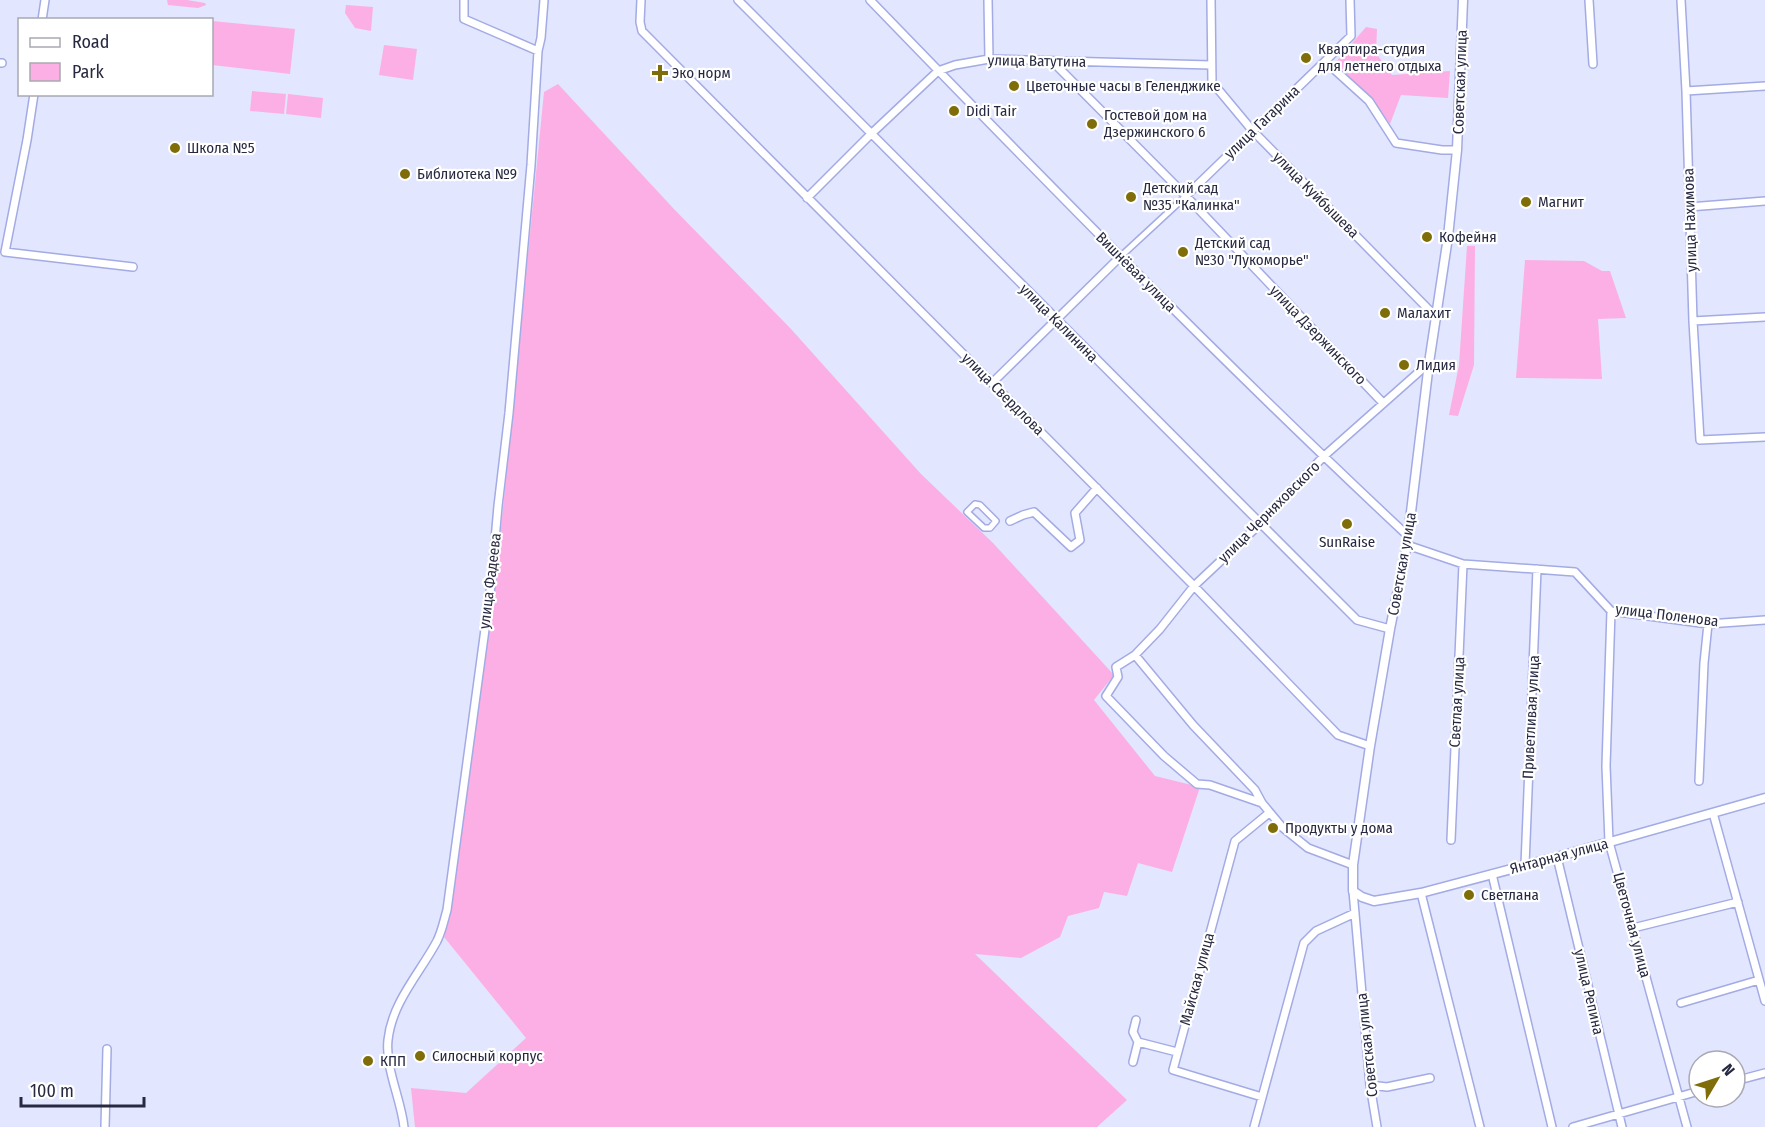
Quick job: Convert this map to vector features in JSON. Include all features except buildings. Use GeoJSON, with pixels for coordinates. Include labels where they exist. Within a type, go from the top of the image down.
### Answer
{"type":"FeatureCollection","features":[{"type":"Feature","properties":{"kind":"street"},"geometry":{"type":"LineString","coordinates":[[42,18],[45,0]]}},
{"type":"Feature","properties":{"kind":"street"},"geometry":{"type":"LineString","coordinates":[[464,0],[464,19],[538,51]]}},
{"type":"Feature","properties":{"kind":"street","name":"улица Фадеева"},"geometry":{"type":"LineString","coordinates":[[404,1127],[390,1068],[387,1042],[392,1021],[413,978],[438,940],[447,910],[491,585],[509,413],[544,0]]}},
{"type":"Feature","properties":{"kind":"street","name":"улица Свердлова"},"geometry":{"type":"LineString","coordinates":[[641,0],[642,31],[1194,586],[1338,735],[1370,746]]}},
{"type":"Feature","properties":{"kind":"street","name":"улица Калинина"},"geometry":{"type":"LineString","coordinates":[[738,0],[1357,620],[1390,629]]}},
{"type":"Feature","properties":{"kind":"street","name":"Вишнёвая улица"},"geometry":{"type":"LineString","coordinates":[[870,0],[1120,257],[1408,541]]}},
{"type":"Feature","properties":{"kind":"street"},"geometry":{"type":"LineString","coordinates":[[988,0],[989,59]]}},
{"type":"Feature","properties":{"kind":"street","name":"улица Куйбышева"},"geometry":{"type":"LineString","coordinates":[[1211,0],[1212,82],[1252,130],[1436,317]]}},
{"type":"Feature","properties":{"kind":"street","name":"улица Гагарина"},"geometry":{"type":"LineString","coordinates":[[992,383],[1351,36],[1350,0]]}},
{"type":"Feature","properties":{"kind":"street","name":"Советская улица"},"geometry":{"type":"LineString","coordinates":[[1377,1127],[1370,1086],[1353,891],[1353,865],[1370,746],[1408,541],[1448,237],[1457,150],[1464,0]]}},
{"type":"Feature","properties":{"kind":"street"},"geometry":{"type":"LineString","coordinates":[[1589,0],[1593,64]]}},
{"type":"Feature","properties":{"kind":"street","name":"улица Нахимова"},"geometry":{"type":"LineString","coordinates":[[1681,0],[1693,321],[1700,440],[1765,436]]}},
{"type":"Feature","properties":{"kind":"street","name":"улица Ватутина"},"geometry":{"type":"LineString","coordinates":[[807,198],[938,70],[955,64],[989,59],[1212,65]]}},
{"type":"Feature","properties":{"kind":"street","name":"улица Дзержинского"},"geometry":{"type":"LineString","coordinates":[[1053,62],[1186,196],[1383,403]]}},
{"type":"Feature","properties":{"kind":"street"},"geometry":{"type":"LineString","coordinates":[[1326,62],[1369,101],[1396,143],[1457,150]]}},
{"type":"Feature","properties":{"kind":"street"},"geometry":{"type":"LineString","coordinates":[[1686,91],[1765,86]]}},
{"type":"Feature","properties":{"kind":"street"},"geometry":{"type":"LineString","coordinates":[[34,96],[5,252],[133,267]]}},
{"type":"Feature","properties":{"kind":"street"},"geometry":{"type":"LineString","coordinates":[[1689,207],[1765,201]]}},
{"type":"Feature","properties":{"kind":"street"},"geometry":{"type":"LineString","coordinates":[[1693,321],[1765,317]]}},
{"type":"Feature","properties":{"kind":"street","name":"улица Черняховского"},"geometry":{"type":"LineString","coordinates":[[1262,803],[1210,785],[1197,784],[1164,756],[1106,696],[1118,677],[1116,667],[1135,655],[1160,629],[1194,586],[1261,523],[1323,457],[1430,363]]}},
{"type":"Feature","properties":{"kind":"street"},"geometry":{"type":"LineString","coordinates":[[1010,521],[1034,512],[1071,547],[1080,540],[1075,513],[1096,488]]}},
{"type":"Feature","properties":{"kind":"street"},"geometry":{"type":"LineString","coordinates":[[975,504],[980,505],[996,521],[990,528],[984,528],[967,512],[975,504]]}},
{"type":"Feature","properties":{"kind":"street","name":"улица Поленова"},"geometry":{"type":"LineString","coordinates":[[1408,541],[1463,564],[1575,572],[1611,611],[1708,624],[1765,620]]}},
{"type":"Feature","properties":{"kind":"street","name":"Светлая улица"},"geometry":{"type":"LineString","coordinates":[[1451,840],[1463,564]]}},
{"type":"Feature","properties":{"kind":"street","name":"Приветливая улица"},"geometry":{"type":"LineString","coordinates":[[1525,865],[1537,569]]}},
{"type":"Feature","properties":{"kind":"street","name":"Цветочная улица"},"geometry":{"type":"LineString","coordinates":[[1611,611],[1606,766],[1609,842],[1687,1127]]}},
{"type":"Feature","properties":{"kind":"street"},"geometry":{"type":"LineString","coordinates":[[1699,781],[1708,624]]}},
{"type":"Feature","properties":{"kind":"street"},"geometry":{"type":"LineString","coordinates":[[1135,655],[1193,724],[1255,790],[1269,813],[1282,827],[1308,848],[1353,865]]}},
{"type":"Feature","properties":{"kind":"street","name":"Янтарная улица"},"geometry":{"type":"LineString","coordinates":[[1353,891],[1374,901],[1421,893],[1765,798]]}},
{"type":"Feature","properties":{"kind":"street","name":"Майская улица"},"geometry":{"type":"LineString","coordinates":[[1177,1052],[1235,841],[1269,813]]}},
{"type":"Feature","properties":{"kind":"street"},"geometry":{"type":"LineString","coordinates":[[1713,813],[1765,1001]]}},
{"type":"Feature","properties":{"kind":"street","name":"улица Репина"},"geometry":{"type":"LineString","coordinates":[[1557,857],[1622,1127]]}},
{"type":"Feature","properties":{"kind":"street"},"geometry":{"type":"LineString","coordinates":[[1492,874],[1552,1127]]}},
{"type":"Feature","properties":{"kind":"street"},"geometry":{"type":"LineString","coordinates":[[1421,893],[1480,1127]]}},
{"type":"Feature","properties":{"kind":"street"},"geometry":{"type":"LineString","coordinates":[[1633,928],[1738,902]]}},
{"type":"Feature","properties":{"kind":"street"},"geometry":{"type":"LineString","coordinates":[[1254,1127],[1304,943],[1316,931],[1355,913]]}},
{"type":"Feature","properties":{"kind":"street"},"geometry":{"type":"LineString","coordinates":[[1682,1003],[1759,980]]}},
{"type":"Feature","properties":{"kind":"street"},"geometry":{"type":"LineString","coordinates":[[1133,1062],[1138,1042],[1133,1032],[1136,1020]]}},
{"type":"Feature","properties":{"kind":"street"},"geometry":{"type":"LineString","coordinates":[[1138,1042],[1177,1052],[1173,1070],[1262,1097]]}},
{"type":"Feature","properties":{"kind":"street"},"geometry":{"type":"LineString","coordinates":[[105,1127],[107,1049]]}},
{"type":"Feature","properties":{"kind":"street"},"geometry":{"type":"LineString","coordinates":[[1747,1078],[1765,1073]]}},
{"type":"Feature","properties":{"kind":"street"},"geometry":{"type":"LineString","coordinates":[[1370,1086],[1387,1087],[1430,1078]]}},
{"type":"Feature","properties":{"kind":"street"},"geometry":{"type":"LineString","coordinates":[[1573,1127],[1687,1094]]}},
{"type":"Feature","properties":{"kind":"green space"},"geometry":{"type":"Polygon","coordinates":[[[167,0],[187,0],[206,5],[198,8],[168,5],[167,0]]]}},
{"type":"Feature","properties":{"kind":"green space"},"geometry":{"type":"Polygon","coordinates":[[[346,5],[373,7],[371,31],[355,28],[345,13],[346,5]]]}},
{"type":"Feature","properties":{"kind":"green space"},"geometry":{"type":"Polygon","coordinates":[[[213,21],[295,29],[290,74],[213,65],[213,21]]]}},
{"type":"Feature","properties":{"kind":"green space"},"geometry":{"type":"Polygon","coordinates":[[[1366,27],[1377,29],[1376,53],[1392,75],[1450,71],[1448,98],[1401,95],[1390,124],[1369,96],[1335,63],[1366,27]]]}},
{"type":"Feature","properties":{"kind":"green space"},"geometry":{"type":"Polygon","coordinates":[[[384,45],[417,49],[413,80],[379,75],[384,45]]]}},
{"type":"Feature","properties":{"kind":"green space"},"geometry":{"type":"Polygon","coordinates":[[[558,84],[673,208],[791,329],[921,474],[993,543],[1114,675],[1094,700],[1155,776],[1200,787],[1172,872],[1138,863],[1127,896],[1104,892],[1099,908],[1068,916],[1060,937],[1021,958],[975,954],[1127,1100],[1097,1127],[415,1127],[411,1088],[466,1093],[526,1038],[444,937],[494,599],[544,92],[558,84]]]}},
{"type":"Feature","properties":{"kind":"green space"},"geometry":{"type":"Polygon","coordinates":[[[252,91],[286,94],[284,114],[250,111],[252,91]]]}},
{"type":"Feature","properties":{"kind":"green space"},"geometry":{"type":"Polygon","coordinates":[[[288,94],[323,98],[321,118],[286,114],[288,94]]]}},
{"type":"Feature","properties":{"kind":"green space"},"geometry":{"type":"Polygon","coordinates":[[[1467,246],[1475,246],[1474,365],[1458,416],[1449,415],[1459,365],[1467,246]]]}},
{"type":"Feature","properties":{"kind":"green space"},"geometry":{"type":"Polygon","coordinates":[[[1525,260],[1584,261],[1602,271],[1610,271],[1626,318],[1598,319],[1602,379],[1516,378],[1525,260]]]}},
{"type":"Feature","properties":{"kind":"place","name":"Квартира-студия для летнего отдыха"},"geometry":{"type":"Point","coordinates":[1306,58]}},
{"type":"Feature","properties":{"kind":"place","name":"Эко норм"},"geometry":{"type":"Point","coordinates":[660,73]}},
{"type":"Feature","properties":{"kind":"place","name":"Цветочные часы в Геленджике"},"geometry":{"type":"Point","coordinates":[1014,86]}},
{"type":"Feature","properties":{"kind":"place","name":"Didi Tair"},"geometry":{"type":"Point","coordinates":[954,111]}},
{"type":"Feature","properties":{"kind":"place","name":"Гостевой дом на Дзержинского 6"},"geometry":{"type":"Point","coordinates":[1092,124]}},
{"type":"Feature","properties":{"kind":"place","name":"Школа №5"},"geometry":{"type":"Point","coordinates":[175,148]}},
{"type":"Feature","properties":{"kind":"place","name":"Библиотека №9"},"geometry":{"type":"Point","coordinates":[405,174]}},
{"type":"Feature","properties":{"kind":"place","name":"Детский сад №35 \"Калинка\""},"geometry":{"type":"Point","coordinates":[1131,197]}},
{"type":"Feature","properties":{"kind":"place","name":"Магнит"},"geometry":{"type":"Point","coordinates":[1526,202]}},
{"type":"Feature","properties":{"kind":"place","name":"Кофейня"},"geometry":{"type":"Point","coordinates":[1427,237]}},
{"type":"Feature","properties":{"kind":"place","name":"Детский сад №30 \"Лукоморье\""},"geometry":{"type":"Point","coordinates":[1183,252]}},
{"type":"Feature","properties":{"kind":"place","name":"Малахит"},"geometry":{"type":"Point","coordinates":[1385,313]}},
{"type":"Feature","properties":{"kind":"place","name":"Лидия"},"geometry":{"type":"Point","coordinates":[1404,365]}},
{"type":"Feature","properties":{"kind":"place","name":"SunRaise"},"geometry":{"type":"Point","coordinates":[1347,524]}},
{"type":"Feature","properties":{"kind":"place","name":"Продукты у дома"},"geometry":{"type":"Point","coordinates":[1273,828]}},
{"type":"Feature","properties":{"kind":"place","name":"Светлана"},"geometry":{"type":"Point","coordinates":[1469,895]}},
{"type":"Feature","properties":{"kind":"place","name":"Силосный корпус"},"geometry":{"type":"Point","coordinates":[420,1056]}},
{"type":"Feature","properties":{"kind":"place","name":"КПП"},"geometry":{"type":"Point","coordinates":[368,1061]}}]}
